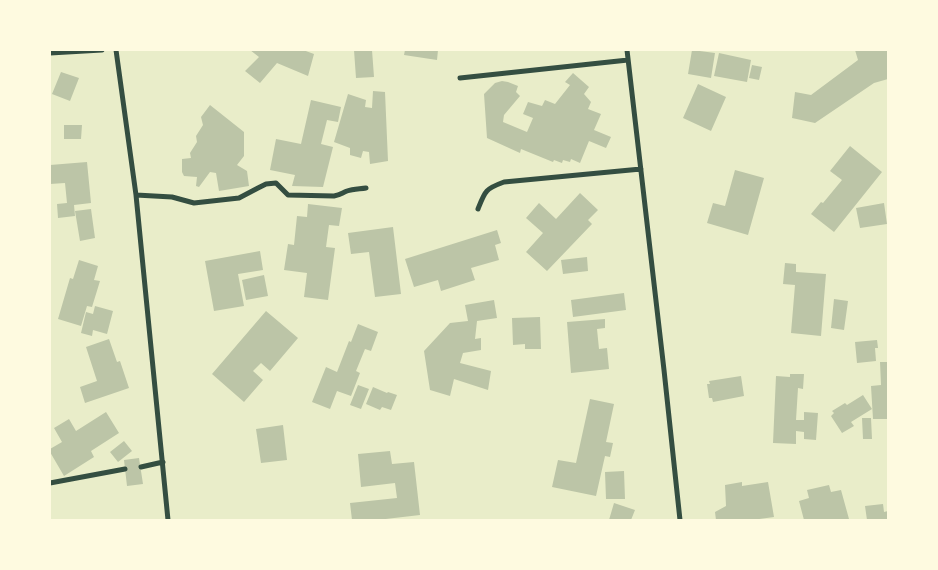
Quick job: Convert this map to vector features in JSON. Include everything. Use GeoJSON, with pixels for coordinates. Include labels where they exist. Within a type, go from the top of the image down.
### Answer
{"type":"FeatureCollection","features":[{"type":"Feature","properties":{"kind":"street"},"geometry":{"type":"LineString","coordinates":[[50,53],[102,50]]}},
{"type":"Feature","properties":{"kind":"street"},"geometry":{"type":"LineString","coordinates":[[116,50],[136,195],[168,520]]}},
{"type":"Feature","properties":{"kind":"street"},"geometry":{"type":"LineString","coordinates":[[627,50],[680,520]]}},
{"type":"Feature","properties":{"kind":"street"},"geometry":{"type":"LineString","coordinates":[[460,78],[628,60]]}},
{"type":"Feature","properties":{"kind":"street"},"geometry":{"type":"LineString","coordinates":[[478,209],[484,194],[490,187],[504,182],[641,169]]}},
{"type":"Feature","properties":{"kind":"street"},"geometry":{"type":"LineString","coordinates":[[136,195],[172,198],[194,203],[240,198],[266,184],[276,183],[288,195],[334,196],[353,189],[366,188]]}},
{"type":"Feature","properties":{"kind":"street"},"geometry":{"type":"LineString","coordinates":[[141,467],[163,462]]}},
{"type":"Feature","properties":{"kind":"street"},"geometry":{"type":"LineString","coordinates":[[50,483],[125,469]]}},
{"type":"Feature","properties":{"kind":"building"},"geometry":{"type":"Polygon","coordinates":[[[250,50],[303,50],[314,54],[308,76],[277,63],[260,83],[245,71],[259,57],[250,50]]]}},
{"type":"Feature","properties":{"kind":"building"},"geometry":{"type":"Polygon","coordinates":[[[354,50],[372,50],[374,77],[356,78],[354,50]]]}},
{"type":"Feature","properties":{"kind":"building"},"geometry":{"type":"Polygon","coordinates":[[[405,50],[438,50],[437,60],[404,55],[405,50]]]}},
{"type":"Feature","properties":{"kind":"building"},"geometry":{"type":"Polygon","coordinates":[[[692,50],[715,53],[711,78],[688,74],[692,50]]]}},
{"type":"Feature","properties":{"kind":"building"},"geometry":{"type":"Polygon","coordinates":[[[855,50],[888,50],[888,79],[874,83],[815,123],[792,118],[795,92],[811,95],[858,60],[855,50]]]}},
{"type":"Feature","properties":{"kind":"building"},"geometry":{"type":"Polygon","coordinates":[[[719,53],[751,60],[747,82],[714,76],[719,53]]]}},
{"type":"Feature","properties":{"kind":"building"},"geometry":{"type":"Polygon","coordinates":[[[752,65],[762,67],[759,80],[749,78],[752,65]]]}},
{"type":"Feature","properties":{"kind":"building"},"geometry":{"type":"Polygon","coordinates":[[[61,72],[79,78],[70,101],[52,94],[61,72]]]}},
{"type":"Feature","properties":{"kind":"building"},"geometry":{"type":"Polygon","coordinates":[[[573,73],[589,87],[584,94],[591,102],[588,109],[601,114],[594,130],[611,137],[606,148],[589,141],[580,163],[571,159],[570,162],[563,160],[562,163],[554,160],[553,162],[521,149],[520,153],[487,138],[484,94],[495,83],[502,81],[518,86],[516,92],[520,96],[504,115],[503,122],[527,132],[533,118],[523,114],[528,102],[542,106],[545,100],[555,104],[570,85],[565,82],[573,73]]]}},
{"type":"Feature","properties":{"kind":"building"},"geometry":{"type":"Polygon","coordinates":[[[698,84],[726,97],[711,131],[683,118],[698,84]]]}},
{"type":"Feature","properties":{"kind":"building"},"geometry":{"type":"Polygon","coordinates":[[[373,91],[385,92],[388,161],[370,164],[369,152],[363,151],[361,158],[350,155],[350,148],[334,142],[348,94],[366,100],[365,107],[372,108],[373,91]]]}},
{"type":"Feature","properties":{"kind":"building"},"geometry":{"type":"Polygon","coordinates":[[[311,100],[341,107],[338,122],[327,120],[321,144],[333,147],[323,187],[292,186],[295,175],[270,170],[276,139],[301,144],[311,100]]]}},
{"type":"Feature","properties":{"kind":"building"},"geometry":{"type":"Polygon","coordinates":[[[210,105],[244,132],[244,156],[237,165],[247,171],[249,186],[219,191],[216,173],[210,172],[199,187],[196,186],[197,177],[184,176],[182,172],[182,159],[191,158],[190,153],[197,142],[196,136],[203,125],[201,117],[210,105]]]}},
{"type":"Feature","properties":{"kind":"building"},"geometry":{"type":"Polygon","coordinates":[[[64,125],[82,125],[81,139],[64,139],[64,125]]]}},
{"type":"Feature","properties":{"kind":"building"},"geometry":{"type":"Polygon","coordinates":[[[850,146],[882,172],[834,232],[811,214],[842,180],[830,171],[850,146]]]}},
{"type":"Feature","properties":{"kind":"building"},"geometry":{"type":"Polygon","coordinates":[[[87,162],[91,203],[74,205],[75,216],[58,218],[57,204],[67,203],[65,183],[50,184],[50,165],[87,162]]]}},
{"type":"Feature","properties":{"kind":"building"},"geometry":{"type":"Polygon","coordinates":[[[735,170],[764,178],[748,235],[707,223],[713,203],[725,206],[735,170]]]}},
{"type":"Feature","properties":{"kind":"building"},"geometry":{"type":"Polygon","coordinates":[[[580,193],[598,210],[588,220],[592,224],[547,271],[526,252],[543,233],[526,218],[539,203],[556,219],[580,193]]]}},
{"type":"Feature","properties":{"kind":"building"},"geometry":{"type":"Polygon","coordinates":[[[884,203],[887,224],[860,228],[856,208],[884,203]]]}},
{"type":"Feature","properties":{"kind":"building"},"geometry":{"type":"Polygon","coordinates":[[[308,204],[342,208],[339,226],[329,225],[326,247],[335,248],[328,300],[304,297],[307,273],[284,270],[288,244],[294,245],[297,216],[307,217],[308,204]]]}},
{"type":"Feature","properties":{"kind":"building"},"geometry":{"type":"Polygon","coordinates":[[[91,209],[95,238],[80,241],[75,211],[91,209]]]}},
{"type":"Feature","properties":{"kind":"building"},"geometry":{"type":"Polygon","coordinates":[[[393,227],[401,294],[375,297],[369,252],[351,254],[348,233],[393,227]]]}},
{"type":"Feature","properties":{"kind":"building"},"geometry":{"type":"Polygon","coordinates":[[[497,230],[501,243],[495,245],[499,260],[471,268],[475,280],[441,291],[438,280],[414,287],[405,259],[497,230]]]}},
{"type":"Feature","properties":{"kind":"building"},"geometry":{"type":"Polygon","coordinates":[[[260,251],[263,270],[238,274],[244,306],[214,311],[205,261],[260,251]]]}},
{"type":"Feature","properties":{"kind":"building"},"geometry":{"type":"Polygon","coordinates":[[[587,257],[588,271],[563,274],[561,260],[587,257]]]}},
{"type":"Feature","properties":{"kind":"building"},"geometry":{"type":"Polygon","coordinates":[[[79,260],[98,266],[94,280],[100,281],[92,307],[87,306],[81,326],[58,319],[70,278],[73,279],[79,260]]]}},
{"type":"Feature","properties":{"kind":"building"},"geometry":{"type":"Polygon","coordinates":[[[785,263],[796,264],[796,272],[826,274],[821,336],[791,333],[795,285],[783,284],[785,263]]]}},
{"type":"Feature","properties":{"kind":"building"},"geometry":{"type":"Polygon","coordinates":[[[264,275],[268,296],[246,300],[242,280],[264,275]]]}},
{"type":"Feature","properties":{"kind":"building"},"geometry":{"type":"Polygon","coordinates":[[[624,293],[626,310],[573,317],[571,300],[624,293]]]}},
{"type":"Feature","properties":{"kind":"building"},"geometry":{"type":"Polygon","coordinates":[[[834,299],[848,301],[844,330],[831,328],[834,299]]]}},
{"type":"Feature","properties":{"kind":"building"},"geometry":{"type":"Polygon","coordinates":[[[494,300],[497,318],[477,321],[475,339],[481,338],[481,350],[463,353],[460,363],[491,371],[488,390],[454,379],[450,396],[430,390],[424,351],[450,323],[468,321],[465,305],[494,300]]]}},
{"type":"Feature","properties":{"kind":"building"},"geometry":{"type":"Polygon","coordinates":[[[95,306],[113,311],[107,334],[93,330],[92,336],[81,333],[86,312],[93,314],[95,306]]]}},
{"type":"Feature","properties":{"kind":"building"},"geometry":{"type":"Polygon","coordinates":[[[266,311],[298,338],[270,371],[261,363],[253,371],[263,380],[244,402],[212,374],[266,311]]]}},
{"type":"Feature","properties":{"kind":"building"},"geometry":{"type":"Polygon","coordinates":[[[540,317],[541,349],[525,349],[525,344],[513,345],[512,318],[540,317]]]}},
{"type":"Feature","properties":{"kind":"building"},"geometry":{"type":"Polygon","coordinates":[[[605,319],[605,328],[597,329],[599,349],[607,348],[609,369],[571,373],[567,322],[605,319]]]}},
{"type":"Feature","properties":{"kind":"building"},"geometry":{"type":"Polygon","coordinates":[[[358,324],[378,332],[371,351],[365,349],[356,371],[360,373],[351,396],[337,391],[330,409],[312,402],[326,367],[337,372],[358,324]]]}},
{"type":"Feature","properties":{"kind":"building"},"geometry":{"type":"Polygon","coordinates":[[[109,339],[117,362],[120,361],[129,388],[85,403],[80,387],[97,381],[86,347],[109,339]]]}},
{"type":"Feature","properties":{"kind":"building"},"geometry":{"type":"Polygon","coordinates":[[[877,340],[878,348],[875,348],[876,361],[857,363],[855,342],[877,340]]]}},
{"type":"Feature","properties":{"kind":"building"},"geometry":{"type":"Polygon","coordinates":[[[880,362],[888,362],[888,419],[873,419],[871,386],[881,385],[880,362]]]}},
{"type":"Feature","properties":{"kind":"building"},"geometry":{"type":"Polygon","coordinates":[[[790,374],[804,374],[803,389],[798,388],[796,420],[804,420],[804,412],[818,413],[816,440],[804,439],[804,432],[796,431],[796,444],[773,443],[776,376],[790,377],[790,374]]]}},
{"type":"Feature","properties":{"kind":"building"},"geometry":{"type":"Polygon","coordinates":[[[741,376],[744,396],[713,402],[712,398],[709,398],[707,384],[710,384],[709,381],[741,376]]]}},
{"type":"Feature","properties":{"kind":"building"},"geometry":{"type":"Polygon","coordinates":[[[358,385],[369,389],[361,409],[350,405],[358,385]]]}},
{"type":"Feature","properties":{"kind":"building"},"geometry":{"type":"Polygon","coordinates":[[[373,387],[397,395],[391,410],[382,407],[380,410],[366,404],[373,387]]]}},
{"type":"Feature","properties":{"kind":"building"},"geometry":{"type":"Polygon","coordinates":[[[863,395],[872,409],[851,422],[854,426],[842,433],[831,416],[834,413],[832,411],[845,403],[847,405],[863,395]]]}},
{"type":"Feature","properties":{"kind":"building"},"geometry":{"type":"Polygon","coordinates":[[[590,399],[614,404],[606,442],[613,443],[610,457],[605,456],[596,496],[552,487],[558,460],[576,463],[590,399]]]}},
{"type":"Feature","properties":{"kind":"building"},"geometry":{"type":"Polygon","coordinates":[[[106,412],[119,433],[91,451],[94,457],[64,476],[50,452],[50,449],[62,442],[54,428],[69,419],[76,431],[106,412]]]}},
{"type":"Feature","properties":{"kind":"building"},"geometry":{"type":"Polygon","coordinates":[[[862,418],[871,418],[872,439],[863,439],[862,418]]]}},
{"type":"Feature","properties":{"kind":"building"},"geometry":{"type":"Polygon","coordinates":[[[283,425],[287,460],[261,463],[256,429],[283,425]]]}},
{"type":"Feature","properties":{"kind":"building"},"geometry":{"type":"Polygon","coordinates":[[[124,441],[132,451],[118,462],[110,452],[124,441]]]}},
{"type":"Feature","properties":{"kind":"building"},"geometry":{"type":"Polygon","coordinates":[[[390,451],[392,464],[414,462],[420,515],[377,520],[352,520],[350,503],[397,498],[395,483],[361,487],[358,454],[390,451]]]}},
{"type":"Feature","properties":{"kind":"building"},"geometry":{"type":"Polygon","coordinates":[[[139,458],[143,484],[127,486],[124,460],[139,458]]]}},
{"type":"Feature","properties":{"kind":"building"},"geometry":{"type":"Polygon","coordinates":[[[624,471],[625,499],[606,499],[605,472],[624,471]]]}},
{"type":"Feature","properties":{"kind":"building"},"geometry":{"type":"Polygon","coordinates":[[[742,482],[742,486],[768,482],[774,517],[752,520],[716,520],[715,512],[726,506],[725,485],[742,482]]]}},
{"type":"Feature","properties":{"kind":"building"},"geometry":{"type":"Polygon","coordinates":[[[829,485],[831,492],[841,490],[849,519],[804,520],[799,501],[809,498],[807,490],[829,485]]]}},
{"type":"Feature","properties":{"kind":"building"},"geometry":{"type":"Polygon","coordinates":[[[614,503],[635,510],[631,520],[609,520],[614,503]]]}},
{"type":"Feature","properties":{"kind":"building"},"geometry":{"type":"Polygon","coordinates":[[[883,504],[884,512],[888,511],[888,520],[867,520],[865,506],[883,504]]]}}]}
